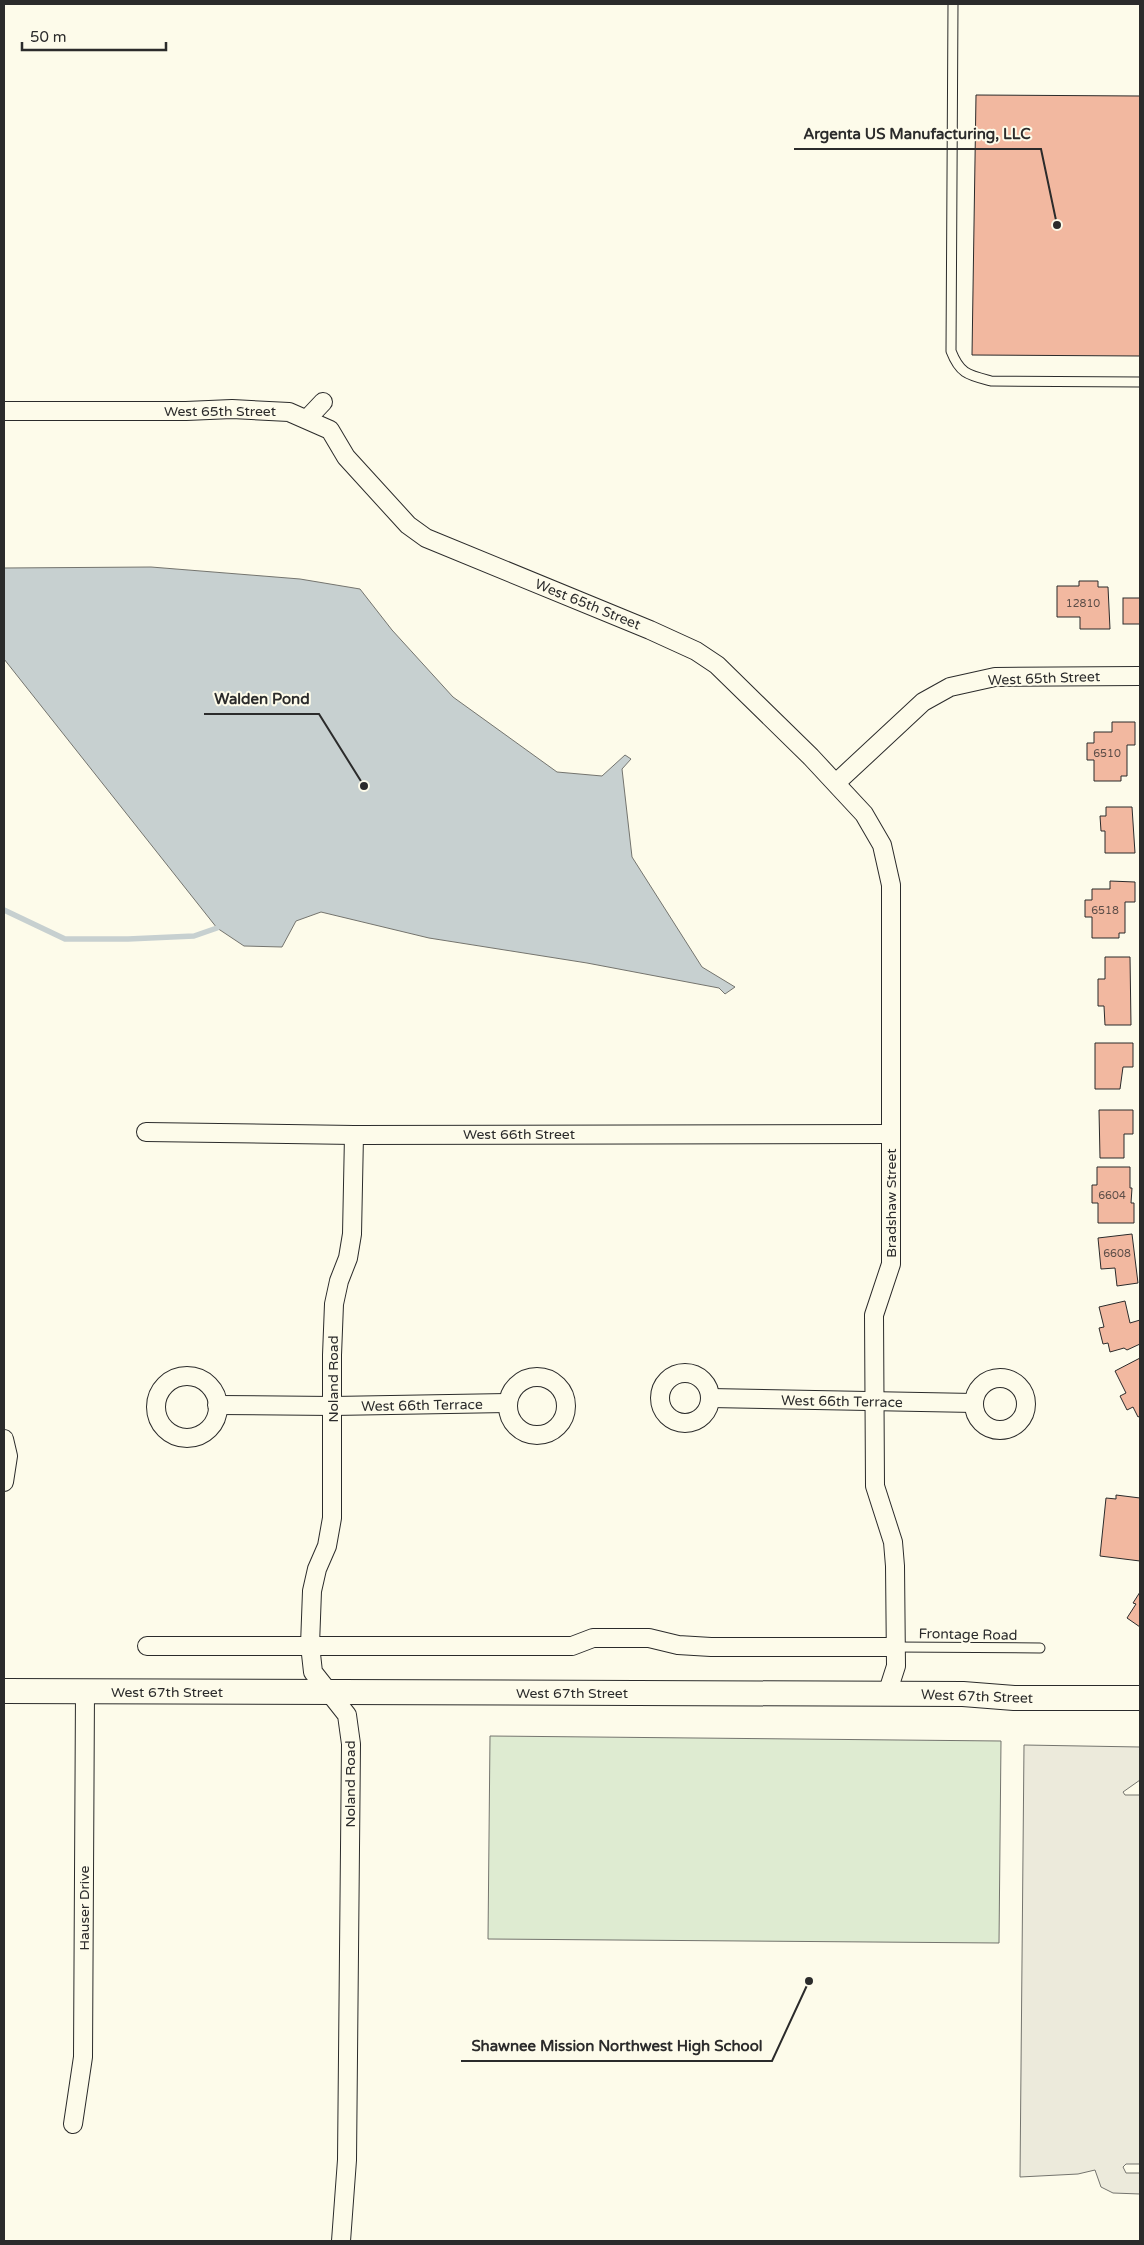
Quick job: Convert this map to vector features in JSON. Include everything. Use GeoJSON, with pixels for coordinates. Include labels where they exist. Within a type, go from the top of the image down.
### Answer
{"type":"FeatureCollection","features":[{"type":"Feature","properties":{"kind":"street"},"geometry":{"type":"LineString","coordinates":[[307,419],[323,402]]}},
{"type":"Feature","properties":{"kind":"street","name":"West 65th Street"},"geometry":{"type":"LineString","coordinates":[[4,410],[186,411],[232,409],[289,412],[307,419],[330,430],[346,457],[408,525],[426,538],[696,650],[717,665],[836,783],[923,702],[950,687],[995,677],[1140,676]]}},
{"type":"Feature","properties":{"kind":"street","name":"Bradshaw Street"},"geometry":{"type":"LineString","coordinates":[[836,783],[864,814],[882,845],[891,885],[891,1264],[874,1314],[875,1486],[893,1542],[896,1666],[887,1694]]}},
{"type":"Feature","properties":{"kind":"street","name":"West 66th Street"},"geometry":{"type":"LineString","coordinates":[[146,1132],[354,1135],[891,1134]]}},
{"type":"Feature","properties":{"kind":"street","name":"Noland Road"},"geometry":{"type":"LineString","coordinates":[[340,2241],[347,2160],[351,1744],[347,1715],[313,1672],[310,1645],[312,1592],[317,1569],[327,1546],[332,1518],[332,1355],[334,1304],[339,1281],[348,1258],[352,1234],[354,1135]]}},
{"type":"Feature","properties":{"kind":"street","name":"West 66th Terrace"},"geometry":{"type":"LineString","coordinates":[[710,1398],[974,1403]]}},
{"type":"Feature","properties":{"kind":"street","name":"West 66th Terrace"},"geometry":{"type":"LineString","coordinates":[[218,1404],[333,1406],[507,1403]]}},
{"type":"Feature","properties":{"kind":"street"},"geometry":{"type":"LineString","coordinates":[[4,1439],[8,1456],[4,1482]]}},
{"type":"Feature","properties":{"kind":"street"},"geometry":{"type":"LineString","coordinates":[[147,1646],[572,1646],[593,1638],[649,1638],[678,1645],[711,1647],[895,1647]]}},
{"type":"Feature","properties":{"kind":"street","name":"West 67th Street"},"geometry":{"type":"LineString","coordinates":[[4,1691],[962,1694],[1014,1698],[1140,1698]]}},
{"type":"Feature","properties":{"kind":"street","name":"Hauser Drive"},"geometry":{"type":"LineString","coordinates":[[73,2124],[83,2056],[84,1692]]}},
{"type":"Feature","properties":{"kind":"lane"},"geometry":{"type":"LineString","coordinates":[[953,4],[951,351],[957,366],[970,375],[990,381],[1140,382]]}},
{"type":"Feature","properties":{"kind":"lane","name":"Frontage Road"},"geometry":{"type":"LineString","coordinates":[[895,1647],[1040,1648]]}},
{"type":"Feature","properties":{"kind":"green space"},"geometry":{"type":"Polygon","coordinates":[[[490,1736],[1001,1741],[999,1943],[488,1939],[490,1736]]]}},
{"type":"Feature","properties":{"kind":"shaded area"},"geometry":{"type":"Polygon","coordinates":[[[151,567],[300,579],[360,589],[392,630],[453,697],[557,772],[602,776],[625,755],[631,759],[622,769],[632,857],[702,967],[735,987],[725,994],[719,988],[587,963],[429,938],[321,912],[296,921],[282,947],[244,946],[217,928],[4,659],[4,568],[151,567]]]}},
{"type":"Feature","properties":{"kind":"shaded area"},"geometry":{"type":"Polygon","coordinates":[[[1024,1745],[1140,1747],[1140,1780],[1123,1792],[1125,1795],[1140,1795],[1140,2164],[1126,2164],[1123,2167],[1126,2173],[1140,2173],[1140,2194],[1113,2193],[1101,2187],[1095,2170],[1078,2174],[1020,2177],[1024,1745]]]}},
{"type":"Feature","properties":{"kind":"building"},"geometry":{"type":"Polygon","coordinates":[[[976,95],[1140,96],[1140,356],[972,355],[976,95]]]}},
{"type":"Feature","properties":{"kind":"building"},"geometry":{"type":"Polygon","coordinates":[[[1079,581],[1098,581],[1098,587],[1108,587],[1110,629],[1080,629],[1080,617],[1057,617],[1057,586],[1079,586],[1079,581]]]}},
{"type":"Feature","properties":{"kind":"building"},"geometry":{"type":"Polygon","coordinates":[[[1123,598],[1140,598],[1140,624],[1123,624],[1123,598]]]}},
{"type":"Feature","properties":{"kind":"building"},"geometry":{"type":"Polygon","coordinates":[[[1112,722],[1135,722],[1135,745],[1127,745],[1127,776],[1121,776],[1121,781],[1094,781],[1094,760],[1087,760],[1087,743],[1094,743],[1094,732],[1112,732],[1112,722]]]}},
{"type":"Feature","properties":{"kind":"building"},"geometry":{"type":"Polygon","coordinates":[[[1106,807],[1132,807],[1135,853],[1105,853],[1105,831],[1101,831],[1100,816],[1106,816],[1106,807]]]}},
{"type":"Feature","properties":{"kind":"building"},"geometry":{"type":"Polygon","coordinates":[[[1110,881],[1135,882],[1135,902],[1125,902],[1125,933],[1119,933],[1119,938],[1092,938],[1092,917],[1085,917],[1085,900],[1092,900],[1092,889],[1110,889],[1110,881]]]}},
{"type":"Feature","properties":{"kind":"building"},"geometry":{"type":"Polygon","coordinates":[[[1105,957],[1130,957],[1131,1025],[1105,1025],[1104,1006],[1098,1006],[1098,979],[1105,979],[1105,957]]]}},
{"type":"Feature","properties":{"kind":"building"},"geometry":{"type":"Polygon","coordinates":[[[1095,1043],[1133,1043],[1133,1067],[1123,1067],[1120,1089],[1095,1089],[1095,1043]]]}},
{"type":"Feature","properties":{"kind":"building"},"geometry":{"type":"Polygon","coordinates":[[[1099,1110],[1133,1110],[1133,1134],[1124,1134],[1124,1158],[1100,1158],[1099,1110]]]}},
{"type":"Feature","properties":{"kind":"building"},"geometry":{"type":"Polygon","coordinates":[[[1097,1167],[1130,1167],[1131,1203],[1134,1203],[1134,1223],[1098,1223],[1098,1203],[1092,1203],[1092,1185],[1097,1185],[1097,1167]]]}},
{"type":"Feature","properties":{"kind":"building"},"geometry":{"type":"Polygon","coordinates":[[[1132,1234],[1138,1283],[1117,1286],[1115,1268],[1101,1269],[1098,1238],[1132,1234]]]}},
{"type":"Feature","properties":{"kind":"building"},"geometry":{"type":"Polygon","coordinates":[[[1125,1301],[1130,1323],[1140,1320],[1140,1344],[1127,1350],[1124,1348],[1110,1352],[1108,1343],[1103,1344],[1099,1328],[1104,1327],[1099,1307],[1125,1301]]]}},
{"type":"Feature","properties":{"kind":"building"},"geometry":{"type":"Polygon","coordinates":[[[1140,1358],[1140,1416],[1138,1417],[1133,1407],[1127,1410],[1120,1396],[1126,1393],[1115,1371],[1140,1358]]]}},
{"type":"Feature","properties":{"kind":"building"},"geometry":{"type":"Polygon","coordinates":[[[1116,1495],[1140,1498],[1140,1561],[1100,1556],[1106,1498],[1116,1499],[1116,1495]]]}},
{"type":"Feature","properties":{"kind":"building"},"geometry":{"type":"Polygon","coordinates":[[[1140,1592],[1140,1627],[1127,1618],[1136,1604],[1133,1603],[1140,1592]]]}},
{"type":"Feature","properties":{"kind":"waterway"},"geometry":{"type":"LineString","coordinates":[[4,910],[65,939],[194,936],[217,928]]}},
{"type":"Feature","properties":{"kind":"place","name":"Argenta US Manufacturing, LLC"},"geometry":{"type":"Point","coordinates":[1057,225]}},
{"type":"Feature","properties":{"kind":"place","name":"Walden Pond"},"geometry":{"type":"Point","coordinates":[364,786]}},
{"type":"Feature","properties":{"kind":"place","name":"Shawnee Mission Northwest High School"},"geometry":{"type":"Point","coordinates":[809,1981]}}]}
